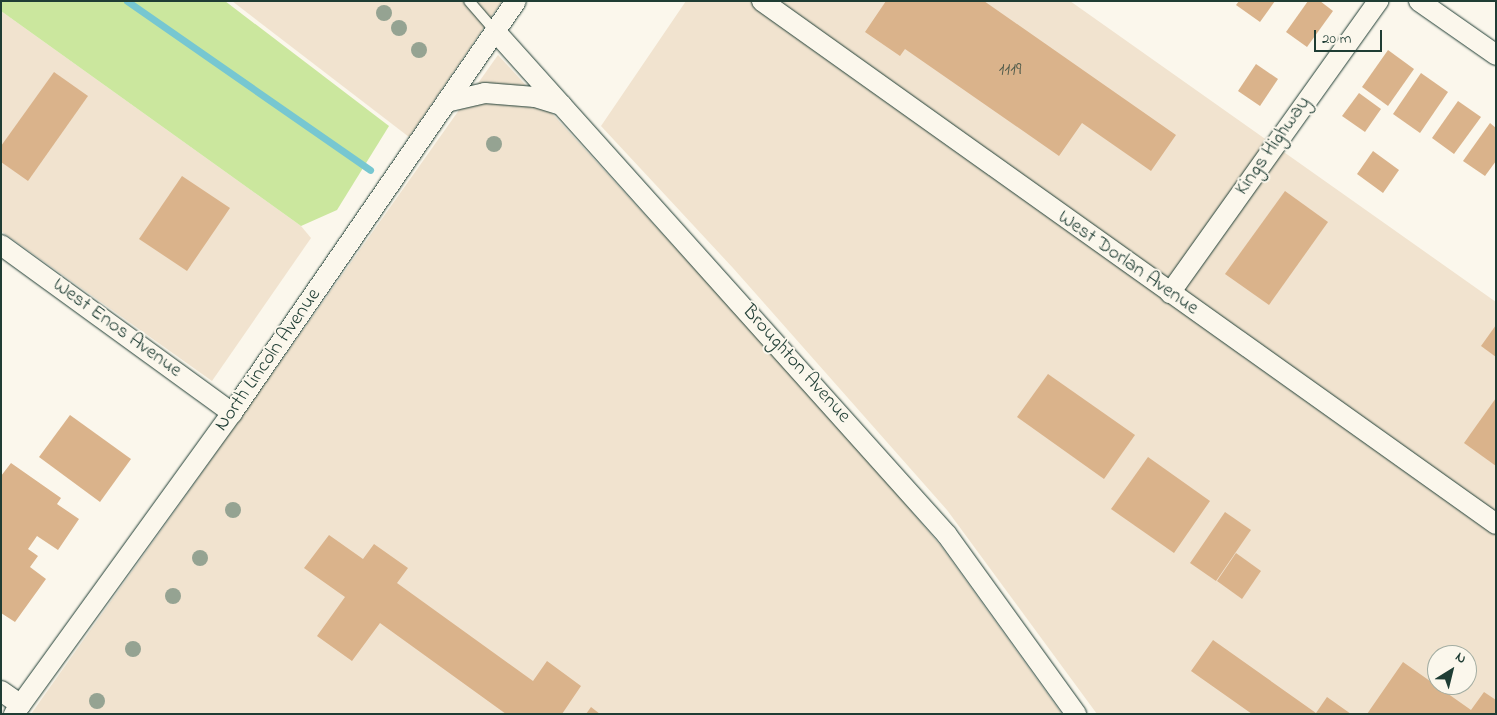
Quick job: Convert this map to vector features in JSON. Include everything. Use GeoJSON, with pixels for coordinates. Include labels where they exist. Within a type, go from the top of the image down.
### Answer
{"type":"FeatureCollection","features":[{"type":"Feature","properties":{"kind":"street","name":"North Lincoln Avenue"},"geometry":{"type":"LineString","coordinates":[[18,709],[232,413],[516,1]]}},
{"type":"Feature","properties":{"kind":"street","name":"West Dorlan Avenue"},"geometry":{"type":"LineString","coordinates":[[762,1],[1496,524]]}},
{"type":"Feature","properties":{"kind":"street","name":"Kings Highway"},"geometry":{"type":"LineString","coordinates":[[1170,293],[1378,1]]}},
{"type":"Feature","properties":{"kind":"street"},"geometry":{"type":"LineString","coordinates":[[1419,1],[1496,55]]}},
{"type":"Feature","properties":{"kind":"street","name":"Broughton Avenue"},"geometry":{"type":"LineString","coordinates":[[495,31],[947,535],[1020,632],[1076,714]]}},
{"type":"Feature","properties":{"kind":"street"},"geometry":{"type":"LineString","coordinates":[[446,102],[485,93],[535,97],[562,105]]}},
{"type":"Feature","properties":{"kind":"street","name":"West Enos Avenue"},"geometry":{"type":"LineString","coordinates":[[1,245],[232,413]]}},
{"type":"Feature","properties":{"kind":"street"},"geometry":{"type":"LineString","coordinates":[[1,691],[18,709]]}},
{"type":"Feature","properties":{"kind":"lane"},"geometry":{"type":"LineString","coordinates":[[469,1],[495,31]]}},
{"type":"Feature","properties":{"kind":"shaded area"},"geometry":{"type":"Polygon","coordinates":[[[232,1],[502,1],[409,137],[232,1]]]}},
{"type":"Feature","properties":{"kind":"shaded area"},"geometry":{"type":"Polygon","coordinates":[[[686,1],[1070,1],[1496,302],[1496,714],[1097,714],[947,510],[733,268],[601,126],[686,1]]]}},
{"type":"Feature","properties":{"kind":"shaded area"},"geometry":{"type":"Polygon","coordinates":[[[1,11],[301,226],[311,238],[212,381],[1,231],[1,11]]]}},
{"type":"Feature","properties":{"kind":"shaded area"},"geometry":{"type":"Polygon","coordinates":[[[498,55],[843,430],[941,546],[1062,714],[31,714],[498,55]]]}},
{"type":"Feature","properties":{"kind":"green space"},"geometry":{"type":"Polygon","coordinates":[[[1,1],[225,1],[389,126],[337,210],[301,226],[1,11],[1,1]]]}},
{"type":"Feature","properties":{"kind":"building"},"geometry":{"type":"Polygon","coordinates":[[[886,1],[984,1],[1176,135],[1151,171],[1082,123],[1059,156],[905,49],[900,56],[865,32],[886,1]]]}},
{"type":"Feature","properties":{"kind":"building"},"geometry":{"type":"Polygon","coordinates":[[[1239,1],[1275,1],[1260,22],[1236,5],[1239,1]]]}},
{"type":"Feature","properties":{"kind":"building"},"geometry":{"type":"Polygon","coordinates":[[[1308,1],[1320,1],[1333,11],[1307,47],[1286,32],[1308,1]]]}},
{"type":"Feature","properties":{"kind":"building"},"geometry":{"type":"Polygon","coordinates":[[[1388,50],[1414,69],[1388,106],[1362,87],[1388,50]]]}},
{"type":"Feature","properties":{"kind":"building"},"geometry":{"type":"Polygon","coordinates":[[[1256,64],[1278,79],[1260,106],[1238,91],[1256,64]]]}},
{"type":"Feature","properties":{"kind":"building"},"geometry":{"type":"Polygon","coordinates":[[[54,72],[88,96],[28,181],[1,162],[1,146],[54,72]]]}},
{"type":"Feature","properties":{"kind":"building"},"geometry":{"type":"Polygon","coordinates":[[[1421,73],[1448,92],[1420,133],[1393,114],[1421,73]]]}},
{"type":"Feature","properties":{"kind":"building"},"geometry":{"type":"Polygon","coordinates":[[[1359,93],[1381,109],[1365,132],[1342,116],[1359,93]]]}},
{"type":"Feature","properties":{"kind":"building"},"geometry":{"type":"Polygon","coordinates":[[[1458,101],[1481,117],[1454,154],[1432,138],[1458,101]]]}},
{"type":"Feature","properties":{"kind":"building"},"geometry":{"type":"Polygon","coordinates":[[[1490,123],[1496,128],[1496,161],[1485,176],[1463,161],[1490,123]]]}},
{"type":"Feature","properties":{"kind":"building"},"geometry":{"type":"Polygon","coordinates":[[[1373,151],[1399,170],[1383,193],[1357,174],[1373,151]]]}},
{"type":"Feature","properties":{"kind":"building"},"geometry":{"type":"Polygon","coordinates":[[[182,176],[230,208],[187,271],[139,239],[182,176]]]}},
{"type":"Feature","properties":{"kind":"building"},"geometry":{"type":"Polygon","coordinates":[[[1285,191],[1328,222],[1269,305],[1225,274],[1285,191]]]}},
{"type":"Feature","properties":{"kind":"building"},"geometry":{"type":"Polygon","coordinates":[[[1496,325],[1496,357],[1481,346],[1496,325]]]}},
{"type":"Feature","properties":{"kind":"building"},"geometry":{"type":"Polygon","coordinates":[[[1048,374],[1135,435],[1104,479],[1017,417],[1048,374]]]}},
{"type":"Feature","properties":{"kind":"building"},"geometry":{"type":"Polygon","coordinates":[[[1496,398],[1496,466],[1464,443],[1496,398]]]}},
{"type":"Feature","properties":{"kind":"building"},"geometry":{"type":"Polygon","coordinates":[[[70,415],[131,459],[100,502],[39,457],[70,415]]]}},
{"type":"Feature","properties":{"kind":"building"},"geometry":{"type":"Polygon","coordinates":[[[1148,457],[1210,501],[1174,553],[1111,509],[1148,457]]]}},
{"type":"Feature","properties":{"kind":"building"},"geometry":{"type":"Polygon","coordinates":[[[11,463],[61,498],[57,504],[79,519],[58,550],[37,536],[28,549],[38,556],[30,567],[46,579],[15,622],[1,613],[1,476],[11,463]]]}},
{"type":"Feature","properties":{"kind":"building"},"geometry":{"type":"Polygon","coordinates":[[[1225,512],[1251,530],[1216,581],[1190,563],[1225,512]]]}},
{"type":"Feature","properties":{"kind":"building"},"geometry":{"type":"Polygon","coordinates":[[[329,535],[363,559],[374,544],[408,568],[397,583],[533,681],[547,661],[581,686],[562,714],[506,714],[380,623],[352,661],[317,636],[345,597],[304,568],[329,535]]]}},
{"type":"Feature","properties":{"kind":"building"},"geometry":{"type":"Polygon","coordinates":[[[1236,553],[1261,571],[1242,599],[1217,581],[1236,553]]]}},
{"type":"Feature","properties":{"kind":"building"},"geometry":{"type":"Polygon","coordinates":[[[1213,640],[1316,713],[1327,697],[1351,714],[1252,714],[1191,671],[1213,640]]]}},
{"type":"Feature","properties":{"kind":"building"},"geometry":{"type":"Polygon","coordinates":[[[1403,662],[1427,679],[1427,695],[1450,695],[1471,710],[1484,692],[1496,700],[1496,714],[1367,714],[1403,662]]]}},
{"type":"Feature","properties":{"kind":"building"},"geometry":{"type":"Polygon","coordinates":[[[591,707],[600,714],[586,714],[591,707]]]}},
{"type":"Feature","properties":{"kind":"waterway"},"geometry":{"type":"LineString","coordinates":[[127,1],[370,170]]}}]}
